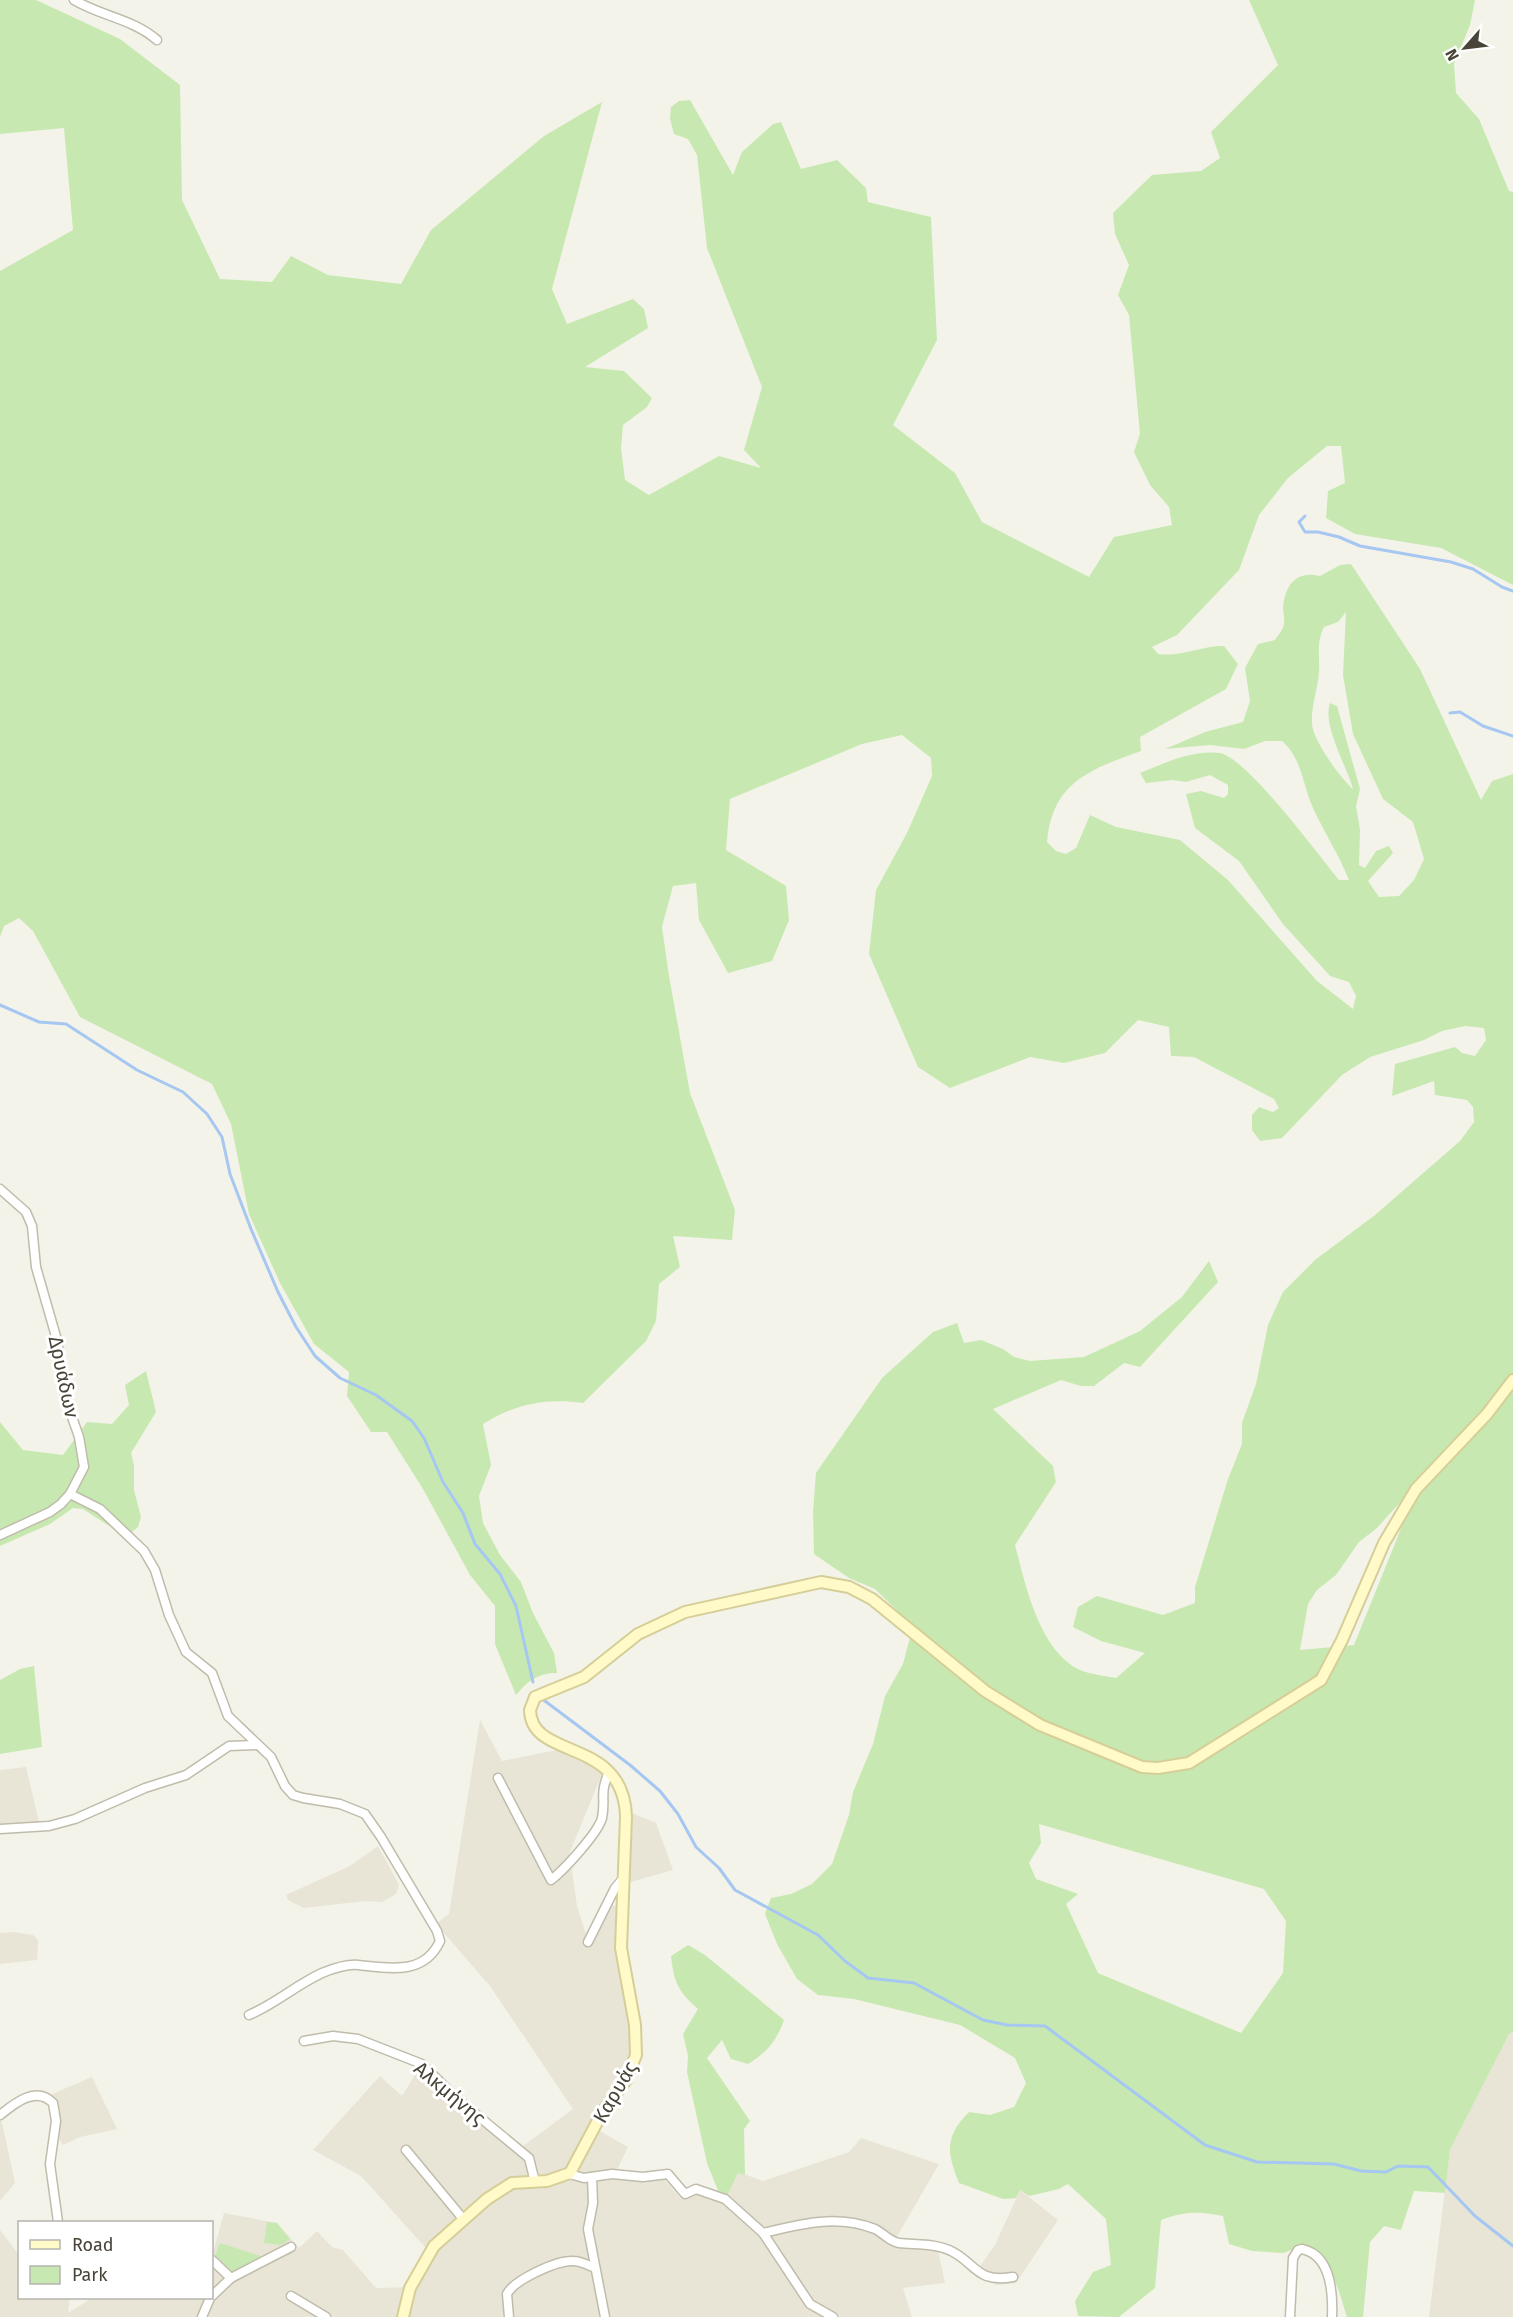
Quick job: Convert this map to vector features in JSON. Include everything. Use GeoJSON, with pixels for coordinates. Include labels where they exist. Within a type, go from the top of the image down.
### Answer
{"type":"FeatureCollection","features":[{"type":"Feature","properties":{"kind":"street"},"geometry":{"type":"LineString","coordinates":[[74,0],[87,8],[130,23],[157,40]]}},
{"type":"Feature","properties":{"kind":"street","name":"Δρυάδων"},"geometry":{"type":"LineString","coordinates":[[0,1189],[26,1212],[35,1236],[36,1268],[57,1340],[65,1397],[79,1437],[83,1461],[80,1476],[70,1494],[50,1512],[0,1535]]}},
{"type":"Feature","properties":{"kind":"street"},"geometry":{"type":"LineString","coordinates":[[498,1778],[551,1880],[569,1866],[602,1819],[602,1788],[609,1772],[585,1754],[551,1742],[538,1732],[530,1714],[535,1697],[584,1677],[638,1634],[685,1612],[821,1582],[849,1587],[872,1599],[986,1691],[1041,1725],[1142,1767],[1158,1768],[1189,1763],[1321,1680],[1342,1640],[1384,1543],[1416,1489],[1487,1414],[1513,1380]]}},
{"type":"Feature","properties":{"kind":"street"},"geometry":{"type":"LineString","coordinates":[[70,1494],[89,1501],[100,1509],[144,1551],[155,1570],[169,1615],[186,1652],[212,1672],[228,1716],[271,1757],[285,1786],[293,1795],[340,1804],[365,1814],[387,1846],[437,1931],[440,1941],[435,1953],[411,1966],[376,1969],[348,1965],[323,1973],[249,2015]]}},
{"type":"Feature","properties":{"kind":"street"},"geometry":{"type":"LineString","coordinates":[[0,1829],[49,1826],[75,1819],[145,1788],[186,1775],[229,1746],[258,1745]]}},
{"type":"Feature","properties":{"kind":"street","name":"Καρυάς"},"geometry":{"type":"LineString","coordinates":[[569,2174],[600,2115],[626,2080],[636,2055],[635,2025],[621,1958],[626,1806],[609,1772]]}},
{"type":"Feature","properties":{"kind":"street"},"geometry":{"type":"LineString","coordinates":[[588,1942],[615,1888],[622,1880]]}},
{"type":"Feature","properties":{"kind":"street","name":"Αλκμήνης"},"geometry":{"type":"LineString","coordinates":[[304,2041],[333,2036],[358,2039],[422,2064],[454,2096],[528,2158],[535,2182]]}},
{"type":"Feature","properties":{"kind":"street"},"geometry":{"type":"LineString","coordinates":[[0,2115],[27,2097],[42,2097],[53,2103],[56,2121],[50,2164],[58,2221]]}},
{"type":"Feature","properties":{"kind":"street"},"geometry":{"type":"LineString","coordinates":[[406,2150],[464,2220]]}},
{"type":"Feature","properties":{"kind":"street"},"geometry":{"type":"LineString","coordinates":[[403,2317],[410,2288],[434,2246],[464,2220],[503,2187],[522,2181],[535,2182],[569,2174],[578,2178],[617,2174],[643,2178],[669,2174],[685,2194],[696,2189],[725,2199],[763,2233],[810,2304],[833,2317]]}},
{"type":"Feature","properties":{"kind":"street"},"geometry":{"type":"LineString","coordinates":[[592,2177],[593,2203],[588,2229],[605,2317]]}},
{"type":"Feature","properties":{"kind":"street"},"geometry":{"type":"LineString","coordinates":[[763,2233],[822,2220],[876,2229],[896,2243],[923,2244],[952,2251],[974,2270],[999,2280],[1013,2277]]}},
{"type":"Feature","properties":{"kind":"street"},"geometry":{"type":"LineString","coordinates":[[213,2295],[231,2278],[291,2247]]}},
{"type":"Feature","properties":{"kind":"street"},"geometry":{"type":"LineString","coordinates":[[1290,2317],[1293,2258],[1298,2250],[1302,2249],[1316,2256],[1328,2276],[1333,2295],[1332,2317]]}},
{"type":"Feature","properties":{"kind":"street"},"geometry":{"type":"LineString","coordinates":[[213,2261],[231,2278]]}},
{"type":"Feature","properties":{"kind":"street"},"geometry":{"type":"LineString","coordinates":[[509,2317],[507,2295],[515,2284],[561,2262],[579,2261],[596,2268]]}},
{"type":"Feature","properties":{"kind":"street"},"geometry":{"type":"LineString","coordinates":[[291,2296],[326,2317]]}},
{"type":"Feature","properties":{"kind":"street"},"geometry":{"type":"LineString","coordinates":[[202,2317],[210,2299]]}},
{"type":"Feature","properties":{"kind":"shaded area"},"geometry":{"type":"Polygon","coordinates":[[[480,1720],[502,1761],[557,1750],[577,1755],[602,1774],[565,1864],[572,1870],[577,1906],[589,1944],[611,1904],[617,1907],[618,1965],[630,2023],[629,2056],[589,2125],[628,2147],[614,2176],[643,2181],[664,2179],[681,2199],[696,2190],[724,2203],[738,2172],[763,2181],[849,2152],[861,2138],[939,2164],[892,2245],[938,2251],[945,2283],[903,2288],[912,2317],[0,2317],[0,2230],[18,2254],[18,2299],[70,2299],[68,2313],[90,2299],[213,2299],[213,2252],[224,2213],[277,2223],[299,2248],[317,2231],[332,2247],[343,2250],[376,2288],[415,2287],[433,2256],[361,2176],[313,2150],[380,2076],[402,2096],[420,2067],[515,2152],[573,2109],[490,1986],[436,1924],[449,1914],[480,1720]]]}},
{"type":"Feature","properties":{"kind":"shaded area"},"geometry":{"type":"Polygon","coordinates":[[[26,1767],[39,1822],[0,1825],[0,1770],[26,1767]]]}},
{"type":"Feature","properties":{"kind":"shaded area"},"geometry":{"type":"Polygon","coordinates":[[[632,1813],[656,1823],[673,1870],[627,1883],[632,1813]]]}},
{"type":"Feature","properties":{"kind":"shaded area"},"geometry":{"type":"Polygon","coordinates":[[[378,1846],[399,1885],[396,1894],[382,1902],[365,1901],[304,1908],[288,1900],[286,1895],[350,1866],[378,1846]]]}},
{"type":"Feature","properties":{"kind":"shaded area"},"geometry":{"type":"Polygon","coordinates":[[[0,1933],[33,1935],[38,1940],[37,1960],[0,1964],[0,1933]]]}},
{"type":"Feature","properties":{"kind":"shaded area"},"geometry":{"type":"Polygon","coordinates":[[[1513,2032],[1513,2317],[1429,2317],[1450,2150],[1509,2033],[1513,2032]]]}},
{"type":"Feature","properties":{"kind":"shaded area"},"geometry":{"type":"Polygon","coordinates":[[[92,2077],[117,2129],[80,2137],[63,2145],[57,2136],[56,2104],[52,2094],[92,2077]]]}},
{"type":"Feature","properties":{"kind":"shaded area"},"geometry":{"type":"Polygon","coordinates":[[[0,2113],[15,2183],[0,2201],[0,2113]]]}},
{"type":"Feature","properties":{"kind":"shaded area"},"geometry":{"type":"Polygon","coordinates":[[[1020,2190],[1058,2220],[1016,2283],[995,2285],[993,2275],[978,2269],[995,2245],[1020,2190]]]}},
{"type":"Feature","properties":{"kind":"green space"},"geometry":{"type":"Polygon","coordinates":[[[0,0],[36,0],[120,39],[180,85],[182,200],[220,279],[272,282],[291,256],[328,275],[401,284],[431,230],[544,136],[602,102],[552,289],[567,324],[633,299],[644,309],[648,328],[585,367],[624,371],[652,398],[647,407],[623,425],[621,448],[625,480],[649,495],[719,456],[761,468],[744,450],[762,387],[707,248],[697,155],[688,139],[674,134],[670,119],[671,107],[679,101],[690,100],[733,175],[742,152],[773,124],[781,122],[801,169],[837,160],[866,188],[868,202],[931,217],[937,340],[893,425],[955,473],[982,522],[1089,577],[1114,537],[1172,525],[1169,507],[1150,485],[1134,452],[1140,434],[1129,315],[1118,295],[1129,265],[1115,234],[1113,213],[1152,175],[1201,171],[1220,158],[1211,132],[1278,65],[1249,0],[1475,0],[1470,25],[1454,64],[1456,93],[1479,119],[1509,191],[1513,192],[1513,585],[1441,548],[1355,534],[1326,518],[1328,491],[1345,483],[1341,446],[1327,446],[1288,478],[1259,515],[1239,570],[1177,635],[1152,647],[1158,654],[1167,655],[1224,646],[1238,664],[1226,689],[1140,737],[1141,751],[1106,764],[1077,781],[1057,805],[1050,822],[1047,842],[1056,851],[1066,854],[1076,848],[1090,815],[1116,827],[1180,840],[1228,880],[1317,981],[1353,1009],[1356,996],[1349,982],[1330,976],[1283,924],[1239,861],[1195,828],[1186,794],[1201,791],[1224,798],[1228,794],[1228,785],[1210,775],[1186,782],[1173,780],[1146,783],[1140,773],[1198,753],[1219,753],[1231,758],[1263,788],[1339,880],[1349,880],[1309,799],[1298,764],[1282,741],[1265,741],[1244,749],[1210,745],[1165,749],[1205,732],[1243,722],[1250,701],[1245,668],[1258,644],[1275,640],[1282,630],[1284,600],[1289,586],[1298,577],[1320,576],[1340,565],[1351,564],[1420,669],[1481,800],[1492,781],[1513,774],[1513,2032],[1509,2034],[1450,2150],[1445,2193],[1414,2191],[1401,2230],[1384,2226],[1370,2242],[1363,2317],[1347,2317],[1328,2267],[1322,2258],[1305,2244],[1284,2253],[1252,2251],[1229,2244],[1223,2216],[1207,2213],[1185,2213],[1161,2220],[1155,2288],[1119,2317],[1078,2316],[1075,2301],[1093,2272],[1111,2265],[1106,2219],[1068,2184],[1059,2189],[1029,2196],[1020,2190],[1016,2198],[1003,2199],[959,2183],[952,2163],[950,2146],[955,2129],[969,2112],[990,2115],[1014,2107],[1026,2083],[1015,2058],[960,2025],[854,1999],[818,1995],[797,1979],[777,1944],[765,1914],[771,1898],[791,1894],[812,1884],[832,1864],[849,1815],[853,1792],[873,1744],[885,1696],[903,1664],[913,1626],[875,1589],[849,1578],[814,1554],[813,1512],[816,1473],[882,1378],[933,1332],[957,1323],[964,1343],[981,1340],[1003,1349],[1014,1357],[1030,1361],[1084,1357],[1140,1331],[1182,1297],[1209,1261],[1218,1282],[1140,1367],[1124,1363],[1094,1386],[1081,1386],[1061,1380],[993,1409],[1053,1466],[1056,1482],[1015,1545],[1036,1615],[1054,1648],[1066,1661],[1080,1670],[1116,1678],[1145,1653],[1101,1641],[1073,1627],[1078,1607],[1097,1596],[1163,1615],[1195,1603],[1195,1587],[1228,1479],[1242,1444],[1242,1423],[1256,1384],[1268,1325],[1283,1292],[1315,1260],[1375,1215],[1460,1141],[1474,1122],[1473,1107],[1467,1100],[1435,1095],[1434,1081],[1392,1096],[1395,1064],[1455,1047],[1462,1053],[1475,1056],[1486,1040],[1484,1028],[1465,1026],[1442,1031],[1424,1040],[1370,1057],[1342,1075],[1282,1138],[1260,1141],[1252,1130],[1252,1115],[1259,1107],[1273,1112],[1279,1108],[1274,1099],[1194,1057],[1171,1056],[1169,1027],[1138,1020],[1105,1053],[1064,1063],[1030,1057],[950,1088],[918,1067],[869,954],[876,890],[907,833],[932,776],[931,758],[902,735],[862,744],[730,799],[726,850],[786,886],[789,920],[772,961],[728,973],[699,920],[696,883],[673,886],[662,927],[690,1093],[735,1210],[732,1240],[673,1236],[680,1267],[659,1284],[656,1321],[646,1341],[583,1403],[556,1401],[531,1404],[495,1417],[483,1424],[491,1465],[479,1496],[483,1523],[500,1555],[521,1582],[533,1613],[554,1653],[557,1673],[534,1678],[516,1695],[495,1644],[495,1606],[470,1575],[423,1489],[387,1432],[371,1432],[347,1396],[349,1372],[314,1344],[280,1283],[249,1214],[231,1124],[212,1084],[80,1017],[33,931],[19,918],[4,926],[0,937],[0,271],[73,230],[64,128],[0,134],[0,0]],[[1346,612],[1338,622],[1324,627],[1320,638],[1319,672],[1312,717],[1313,730],[1328,758],[1353,789],[1329,723],[1330,703],[1337,706],[1360,789],[1356,806],[1360,830],[1359,865],[1365,868],[1376,851],[1389,846],[1393,853],[1368,881],[1379,897],[1399,896],[1414,880],[1424,859],[1413,822],[1383,799],[1353,734],[1343,675],[1346,612]],[[1421,1479],[1377,1528],[1359,1542],[1336,1575],[1317,1590],[1308,1604],[1300,1650],[1354,1645],[1421,1479]],[[1039,1824],[1041,1843],[1029,1863],[1036,1879],[1078,1894],[1066,1904],[1098,1973],[1241,2033],[1283,1973],[1286,1921],[1264,1889],[1039,1824]]]}},
{"type":"Feature","properties":{"kind":"green space"},"geometry":{"type":"Polygon","coordinates":[[[146,1371],[156,1412],[131,1453],[134,1465],[134,1490],[141,1517],[138,1527],[132,1532],[117,1531],[83,1509],[73,1508],[50,1524],[0,1546],[0,1422],[23,1450],[63,1455],[87,1422],[112,1424],[129,1405],[125,1385],[146,1371]]]}},
{"type":"Feature","properties":{"kind":"green space"},"geometry":{"type":"Polygon","coordinates":[[[34,1666],[42,1747],[0,1754],[0,1680],[20,1669],[34,1666]]]}},
{"type":"Feature","properties":{"kind":"green space"},"geometry":{"type":"Polygon","coordinates":[[[688,1945],[705,1955],[784,2020],[770,2045],[748,2064],[731,2059],[722,2040],[707,2058],[750,2121],[744,2129],[745,2175],[738,2173],[727,2196],[719,2193],[707,2163],[687,2072],[688,2056],[683,2034],[698,2009],[678,1986],[671,1956],[688,1945]]]}},
{"type":"Feature","properties":{"kind":"green space"},"geometry":{"type":"Polygon","coordinates":[[[267,2222],[277,2223],[290,2239],[282,2245],[264,2243],[267,2222]]]}},
{"type":"Feature","properties":{"kind":"green space"},"geometry":{"type":"Polygon","coordinates":[[[220,2243],[264,2257],[235,2274],[215,2255],[220,2243]]]}},
{"type":"Feature","properties":{"kind":"waterway"},"geometry":{"type":"LineString","coordinates":[[1305,516],[1299,522],[1305,532],[1318,532],[1339,537],[1360,546],[1451,562],[1473,569],[1513,591]]}},
{"type":"Feature","properties":{"kind":"waterway"},"geometry":{"type":"LineString","coordinates":[[1450,713],[1460,712],[1483,726],[1513,736]]}},
{"type":"Feature","properties":{"kind":"waterway"},"geometry":{"type":"LineString","coordinates":[[0,1005],[39,1022],[66,1024],[137,1070],[183,1092],[207,1114],[222,1137],[230,1174],[251,1229],[296,1327],[315,1356],[340,1378],[376,1395],[412,1421],[424,1438],[443,1482],[463,1513],[475,1544],[500,1574],[516,1606],[533,1682]]}},
{"type":"Feature","properties":{"kind":"waterway"},"geometry":{"type":"LineString","coordinates":[[541,1698],[630,1765],[660,1791],[678,1814],[696,1847],[719,1868],[735,1890],[818,1935],[845,1961],[868,1978],[914,1983],[983,2020],[1007,2025],[1045,2026],[1205,2145],[1257,2162],[1334,2164],[1361,2171],[1386,2172],[1398,2166],[1428,2167],[1475,2216],[1513,2246]]}}]}
